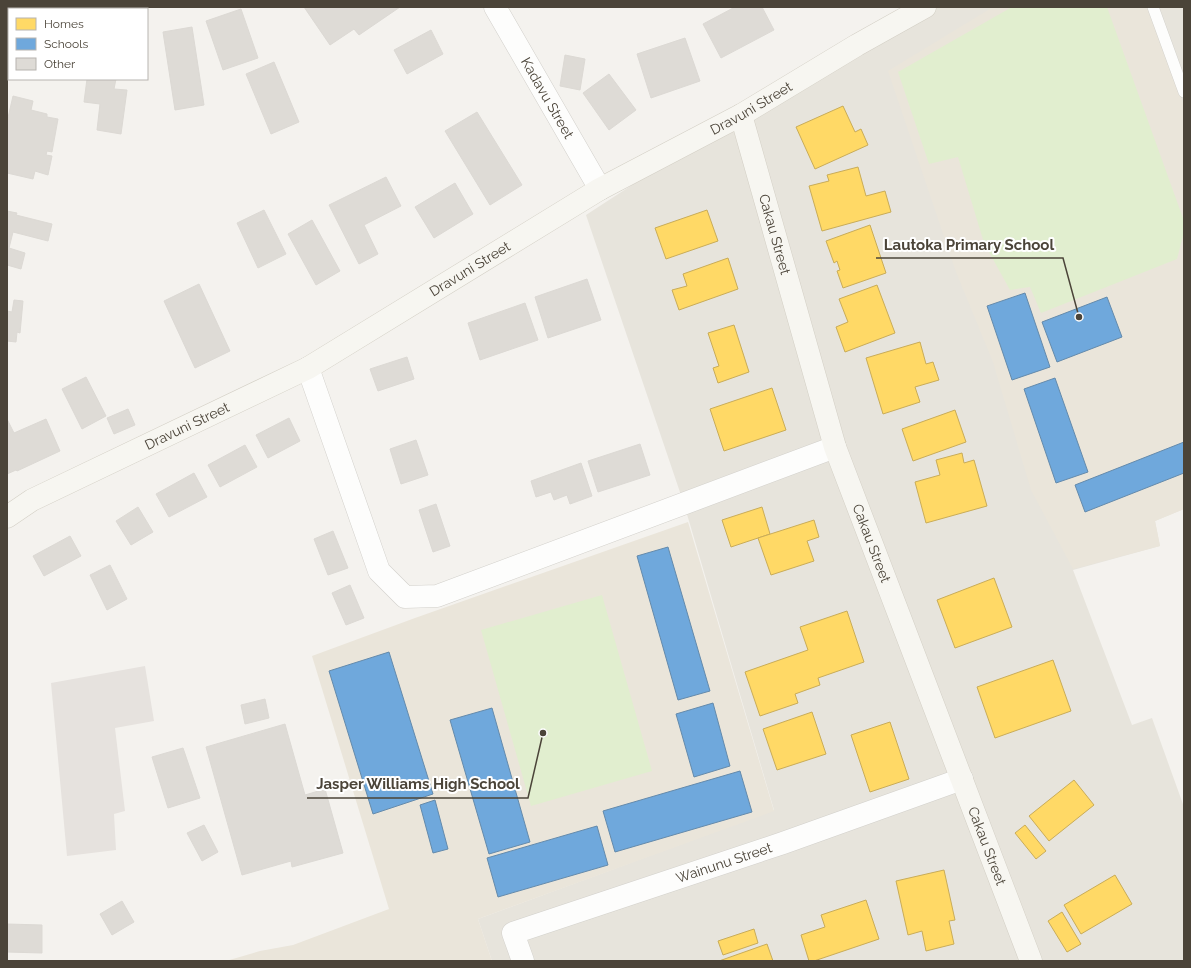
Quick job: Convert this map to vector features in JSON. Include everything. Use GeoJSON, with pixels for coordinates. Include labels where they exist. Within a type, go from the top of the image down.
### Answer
{"type":"FeatureCollection","features":[{"type":"Feature","properties":{"kind":"main road","name":"Dravuni Street"},"geometry":{"type":"LineString","coordinates":[[7,517],[32,500],[308,368],[600,190],[740,115],[925,7]]}},
{"type":"Feature","properties":{"kind":"main road","name":"Cakau Street"},"geometry":{"type":"LineString","coordinates":[[740,115],[835,447],[1031,961]]}},
{"type":"Feature","properties":{"kind":"street","name":"Kadavu Street"},"geometry":{"type":"LineString","coordinates":[[495,7],[600,190]]}},
{"type":"Feature","properties":{"kind":"street"},"geometry":{"type":"LineString","coordinates":[[308,368],[379,571],[405,597],[437,596],[835,447]]}},
{"type":"Feature","properties":{"kind":"street","name":"Wainunu Street"},"geometry":{"type":"LineString","coordinates":[[523,961],[513,933],[783,843],[962,779]]}},
{"type":"Feature","properties":{"kind":"lane"},"geometry":{"type":"LineString","coordinates":[[1153,7],[1184,92]]}},
{"type":"Feature","properties":{"kind":"shaded area"},"geometry":{"type":"Polygon","coordinates":[[[925,7],[1184,7],[1184,509],[1155,521],[1160,546],[1073,570],[1132,725],[1152,718],[1184,807],[1184,961],[492,961],[478,919],[774,810],[684,504],[586,215],[718,129],[925,7]]]}},
{"type":"Feature","properties":{"kind":"shaded area"},"geometry":{"type":"Polygon","coordinates":[[[993,7],[1148,7],[1184,106],[1184,509],[1155,521],[1160,546],[1073,569],[1031,490],[993,362],[956,272],[888,71],[993,7]]]}},
{"type":"Feature","properties":{"kind":"shaded area"},"geometry":{"type":"Polygon","coordinates":[[[688,522],[774,811],[478,919],[492,961],[226,961],[260,951],[293,945],[389,909],[312,656],[415,618],[688,522]]]}},
{"type":"Feature","properties":{"kind":"shaded area"},"geometry":{"type":"Polygon","coordinates":[[[145,666],[154,721],[115,728],[125,811],[114,814],[116,850],[67,856],[51,683],[145,666]]]}},
{"type":"Feature","properties":{"kind":"green space"},"geometry":{"type":"Polygon","coordinates":[[[1012,7],[1107,7],[1184,221],[1184,232],[1177,259],[1041,313],[1030,287],[1010,290],[984,243],[958,157],[929,164],[898,72],[1012,7]]]}},
{"type":"Feature","properties":{"kind":"green space"},"geometry":{"type":"Polygon","coordinates":[[[602,595],[652,771],[531,806],[481,630],[602,595]]]}},
{"type":"Feature","properties":{"kind":"building: Homes"},"geometry":{"type":"Polygon","coordinates":[[[843,106],[855,132],[861,129],[868,145],[815,169],[796,127],[843,106]]]}},
{"type":"Feature","properties":{"kind":"building: Homes"},"geometry":{"type":"Polygon","coordinates":[[[858,167],[866,196],[885,191],[891,212],[822,231],[809,186],[829,181],[827,175],[858,167]]]}},
{"type":"Feature","properties":{"kind":"building: Homes"},"geometry":{"type":"Polygon","coordinates":[[[707,210],[718,241],[666,259],[655,228],[707,210]]]}},
{"type":"Feature","properties":{"kind":"building: Homes"},"geometry":{"type":"Polygon","coordinates":[[[870,225],[886,273],[843,288],[837,271],[840,270],[837,261],[834,263],[826,241],[870,225]]]}},
{"type":"Feature","properties":{"kind":"building: Homes"},"geometry":{"type":"Polygon","coordinates":[[[728,258],[738,289],[679,310],[672,290],[687,286],[683,274],[728,258]]]}},
{"type":"Feature","properties":{"kind":"building: Homes"},"geometry":{"type":"Polygon","coordinates":[[[877,285],[895,333],[845,352],[836,327],[848,322],[839,299],[877,285]]]}},
{"type":"Feature","properties":{"kind":"building: Homes"},"geometry":{"type":"Polygon","coordinates":[[[734,325],[749,372],[718,383],[713,368],[719,366],[708,333],[734,325]]]}},
{"type":"Feature","properties":{"kind":"building: Homes"},"geometry":{"type":"Polygon","coordinates":[[[920,342],[926,364],[933,362],[939,380],[915,387],[920,402],[883,414],[866,358],[920,342]]]}},
{"type":"Feature","properties":{"kind":"building: Homes"},"geometry":{"type":"Polygon","coordinates":[[[772,388],[786,430],[724,451],[710,409],[772,388]]]}},
{"type":"Feature","properties":{"kind":"building: Homes"},"geometry":{"type":"Polygon","coordinates":[[[955,410],[966,442],[913,461],[902,429],[955,410]]]}},
{"type":"Feature","properties":{"kind":"building: Homes"},"geometry":{"type":"Polygon","coordinates":[[[962,453],[964,463],[974,460],[987,506],[926,523],[915,482],[940,475],[936,460],[962,453]]]}},
{"type":"Feature","properties":{"kind":"building: Homes"},"geometry":{"type":"Polygon","coordinates":[[[762,507],[770,534],[731,547],[722,520],[762,507]]]}},
{"type":"Feature","properties":{"kind":"building: Homes"},"geometry":{"type":"Polygon","coordinates":[[[814,520],[819,537],[807,541],[814,561],[771,575],[758,538],[814,520]]]}},
{"type":"Feature","properties":{"kind":"building: Homes"},"geometry":{"type":"Polygon","coordinates":[[[994,578],[1012,627],[955,648],[937,600],[994,578]]]}},
{"type":"Feature","properties":{"kind":"building: Homes"},"geometry":{"type":"Polygon","coordinates":[[[847,611],[864,662],[818,678],[820,685],[795,694],[798,703],[760,716],[745,672],[808,650],[800,627],[847,611]]]}},
{"type":"Feature","properties":{"kind":"building: Homes"},"geometry":{"type":"Polygon","coordinates":[[[1053,660],[1071,711],[995,738],[977,687],[1053,660]]]}},
{"type":"Feature","properties":{"kind":"building: Homes"},"geometry":{"type":"Polygon","coordinates":[[[812,712],[826,754],[777,770],[763,729],[812,712]]]}},
{"type":"Feature","properties":{"kind":"building: Homes"},"geometry":{"type":"Polygon","coordinates":[[[890,722],[909,779],[870,792],[851,735],[890,722]]]}},
{"type":"Feature","properties":{"kind":"building: Homes"},"geometry":{"type":"Polygon","coordinates":[[[1074,780],[1094,805],[1049,841],[1029,816],[1074,780]]]}},
{"type":"Feature","properties":{"kind":"building: Homes"},"geometry":{"type":"Polygon","coordinates":[[[1025,825],[1046,851],[1036,859],[1015,833],[1025,825]]]}},
{"type":"Feature","properties":{"kind":"building: Homes"},"geometry":{"type":"Polygon","coordinates":[[[944,870],[955,920],[949,921],[954,944],[926,951],[922,931],[908,935],[896,881],[944,870]]]}},
{"type":"Feature","properties":{"kind":"building: Homes"},"geometry":{"type":"Polygon","coordinates":[[[1115,875],[1132,904],[1081,934],[1064,905],[1115,875]]]}},
{"type":"Feature","properties":{"kind":"building: Homes"},"geometry":{"type":"Polygon","coordinates":[[[866,900],[879,939],[814,961],[809,961],[801,935],[825,927],[821,915],[866,900]]]}},
{"type":"Feature","properties":{"kind":"building: Homes"},"geometry":{"type":"Polygon","coordinates":[[[1062,912],[1081,944],[1067,952],[1048,921],[1062,912]]]}},
{"type":"Feature","properties":{"kind":"building: Homes"},"geometry":{"type":"Polygon","coordinates":[[[754,929],[758,943],[723,955],[718,941],[754,929]]]}},
{"type":"Feature","properties":{"kind":"building: Homes"},"geometry":{"type":"Polygon","coordinates":[[[767,944],[773,961],[719,961],[767,944]]]}},
{"type":"Feature","properties":{"kind":"building: Schools"},"geometry":{"type":"Polygon","coordinates":[[[1025,293],[1050,367],[1012,380],[987,306],[1025,293]]]}},
{"type":"Feature","properties":{"kind":"building: Schools"},"geometry":{"type":"Polygon","coordinates":[[[1107,297],[1122,337],[1057,362],[1042,322],[1107,297]]]}},
{"type":"Feature","properties":{"kind":"building: Schools"},"geometry":{"type":"Polygon","coordinates":[[[1055,378],[1088,472],[1056,483],[1024,389],[1055,378]]]}},
{"type":"Feature","properties":{"kind":"building: Schools"},"geometry":{"type":"Polygon","coordinates":[[[1184,442],[1184,473],[1085,512],[1075,485],[1184,442]]]}},
{"type":"Feature","properties":{"kind":"building: Schools"},"geometry":{"type":"Polygon","coordinates":[[[668,547],[710,691],[678,700],[637,556],[668,547]]]}},
{"type":"Feature","properties":{"kind":"building: Schools"},"geometry":{"type":"Polygon","coordinates":[[[389,652],[433,794],[373,814],[329,671],[389,652]]]}},
{"type":"Feature","properties":{"kind":"building: Schools"},"geometry":{"type":"Polygon","coordinates":[[[713,703],[730,766],[694,777],[676,714],[713,703]]]}},
{"type":"Feature","properties":{"kind":"building: Schools"},"geometry":{"type":"Polygon","coordinates":[[[492,708],[530,842],[489,854],[450,720],[492,708]]]}},
{"type":"Feature","properties":{"kind":"building: Schools"},"geometry":{"type":"Polygon","coordinates":[[[740,771],[752,812],[615,852],[603,811],[740,771]]]}},
{"type":"Feature","properties":{"kind":"building: Schools"},"geometry":{"type":"Polygon","coordinates":[[[435,800],[448,849],[433,853],[420,805],[435,800]]]}},
{"type":"Feature","properties":{"kind":"building: Schools"},"geometry":{"type":"Polygon","coordinates":[[[597,826],[608,865],[498,897],[487,858],[597,826]]]}},
{"type":"Feature","properties":{"kind":"building: Other"},"geometry":{"type":"Polygon","coordinates":[[[304,7],[400,7],[359,35],[354,29],[330,45],[304,7]]]}},
{"type":"Feature","properties":{"kind":"building: Other"},"geometry":{"type":"Polygon","coordinates":[[[735,7],[762,7],[774,30],[721,58],[703,24],[735,7]]]}},
{"type":"Feature","properties":{"kind":"building: Other"},"geometry":{"type":"Polygon","coordinates":[[[241,9],[258,58],[223,70],[206,21],[241,9]]]}},
{"type":"Feature","properties":{"kind":"building: Other"},"geometry":{"type":"Polygon","coordinates":[[[192,27],[204,105],[175,110],[163,32],[192,27]]]}},
{"type":"Feature","properties":{"kind":"building: Other"},"geometry":{"type":"Polygon","coordinates":[[[431,30],[443,54],[407,74],[394,50],[431,30]]]}},
{"type":"Feature","properties":{"kind":"building: Other"},"geometry":{"type":"Polygon","coordinates":[[[685,38],[700,81],[651,98],[637,54],[685,38]]]}},
{"type":"Feature","properties":{"kind":"building: Other"},"geometry":{"type":"Polygon","coordinates":[[[565,55],[585,59],[580,90],[560,86],[565,55]]]}},
{"type":"Feature","properties":{"kind":"building: Other"},"geometry":{"type":"Polygon","coordinates":[[[274,62],[299,122],[271,134],[246,74],[274,62]]]}},
{"type":"Feature","properties":{"kind":"building: Other"},"geometry":{"type":"Polygon","coordinates":[[[609,74],[636,110],[609,130],[583,93],[609,74]]]}},
{"type":"Feature","properties":{"kind":"building: Other"},"geometry":{"type":"Polygon","coordinates":[[[87,80],[116,80],[114,89],[127,90],[121,134],[97,130],[100,104],[84,102],[87,80]]]}},
{"type":"Feature","properties":{"kind":"building: Other"},"geometry":{"type":"Polygon","coordinates":[[[13,96],[33,101],[31,110],[47,114],[47,117],[58,119],[52,152],[47,151],[46,155],[52,156],[48,175],[35,171],[33,179],[7,173],[7,122],[13,96]]]}},
{"type":"Feature","properties":{"kind":"building: Other"},"geometry":{"type":"Polygon","coordinates":[[[477,112],[522,185],[490,205],[445,131],[477,112]]]}},
{"type":"Feature","properties":{"kind":"building: Other"},"geometry":{"type":"Polygon","coordinates":[[[386,177],[401,206],[364,225],[378,254],[359,264],[329,205],[386,177]]]}},
{"type":"Feature","properties":{"kind":"building: Other"},"geometry":{"type":"Polygon","coordinates":[[[455,183],[473,214],[434,238],[415,207],[455,183]]]}},
{"type":"Feature","properties":{"kind":"building: Other"},"geometry":{"type":"Polygon","coordinates":[[[264,210],[286,254],[258,268],[237,223],[264,210]]]}},
{"type":"Feature","properties":{"kind":"building: Other"},"geometry":{"type":"Polygon","coordinates":[[[7,211],[17,213],[16,215],[52,224],[48,241],[13,232],[9,248],[25,253],[21,269],[7,265],[7,211]]]}},
{"type":"Feature","properties":{"kind":"building: Other"},"geometry":{"type":"Polygon","coordinates":[[[312,220],[340,271],[316,285],[288,234],[312,220]]]}},
{"type":"Feature","properties":{"kind":"building: Other"},"geometry":{"type":"Polygon","coordinates":[[[587,279],[601,320],[548,338],[535,297],[587,279]]]}},
{"type":"Feature","properties":{"kind":"building: Other"},"geometry":{"type":"Polygon","coordinates":[[[199,284],[230,351],[195,368],[164,301],[199,284]]]}},
{"type":"Feature","properties":{"kind":"building: Other"},"geometry":{"type":"Polygon","coordinates":[[[14,300],[23,301],[20,333],[17,332],[16,342],[7,341],[7,311],[12,312],[14,300]]]}},
{"type":"Feature","properties":{"kind":"building: Other"},"geometry":{"type":"Polygon","coordinates":[[[525,303],[538,340],[480,360],[468,323],[525,303]]]}},
{"type":"Feature","properties":{"kind":"building: Other"},"geometry":{"type":"Polygon","coordinates":[[[407,357],[414,379],[378,391],[370,369],[407,357]]]}},
{"type":"Feature","properties":{"kind":"building: Other"},"geometry":{"type":"Polygon","coordinates":[[[86,377],[106,416],[82,429],[62,389],[86,377]]]}},
{"type":"Feature","properties":{"kind":"building: Other"},"geometry":{"type":"Polygon","coordinates":[[[128,409],[135,425],[114,434],[107,418],[128,409]]]}},
{"type":"Feature","properties":{"kind":"building: Other"},"geometry":{"type":"Polygon","coordinates":[[[289,418],[300,441],[268,458],[256,435],[289,418]]]}},
{"type":"Feature","properties":{"kind":"building: Other"},"geometry":{"type":"Polygon","coordinates":[[[7,419],[14,433],[46,419],[60,451],[17,471],[16,470],[7,474],[7,419]]]}},
{"type":"Feature","properties":{"kind":"building: Other"},"geometry":{"type":"Polygon","coordinates":[[[416,440],[428,475],[401,484],[390,449],[416,440]]]}},
{"type":"Feature","properties":{"kind":"building: Other"},"geometry":{"type":"Polygon","coordinates":[[[640,444],[650,475],[598,492],[588,461],[640,444]]]}},
{"type":"Feature","properties":{"kind":"building: Other"},"geometry":{"type":"Polygon","coordinates":[[[245,445],[257,467],[220,487],[208,465],[245,445]]]}},
{"type":"Feature","properties":{"kind":"building: Other"},"geometry":{"type":"Polygon","coordinates":[[[581,463],[592,496],[570,504],[567,495],[554,500],[551,492],[536,497],[531,481],[581,463]]]}},
{"type":"Feature","properties":{"kind":"building: Other"},"geometry":{"type":"Polygon","coordinates":[[[194,473],[207,497],[169,517],[156,494],[194,473]]]}},
{"type":"Feature","properties":{"kind":"building: Other"},"geometry":{"type":"Polygon","coordinates":[[[436,504],[450,546],[433,552],[419,510],[436,504]]]}},
{"type":"Feature","properties":{"kind":"building: Other"},"geometry":{"type":"Polygon","coordinates":[[[138,507],[153,532],[131,545],[116,521],[138,507]]]}},
{"type":"Feature","properties":{"kind":"building: Other"},"geometry":{"type":"Polygon","coordinates":[[[333,531],[348,568],[328,575],[314,539],[333,531]]]}},
{"type":"Feature","properties":{"kind":"building: Other"},"geometry":{"type":"Polygon","coordinates":[[[70,536],[81,556],[44,576],[33,556],[70,536]]]}},
{"type":"Feature","properties":{"kind":"building: Other"},"geometry":{"type":"Polygon","coordinates":[[[110,565],[127,599],[107,610],[90,575],[110,565]]]}},
{"type":"Feature","properties":{"kind":"building: Other"},"geometry":{"type":"Polygon","coordinates":[[[350,585],[364,618],[346,625],[332,593],[350,585]]]}},
{"type":"Feature","properties":{"kind":"building: Other"},"geometry":{"type":"Polygon","coordinates":[[[265,699],[269,718],[245,724],[241,705],[265,699]]]}},
{"type":"Feature","properties":{"kind":"building: Other"},"geometry":{"type":"Polygon","coordinates":[[[285,724],[305,795],[325,789],[343,853],[292,867],[291,861],[242,875],[206,747],[285,724]]]}},
{"type":"Feature","properties":{"kind":"building: Other"},"geometry":{"type":"Polygon","coordinates":[[[183,748],[200,798],[168,808],[152,757],[183,748]]]}},
{"type":"Feature","properties":{"kind":"building: Other"},"geometry":{"type":"Polygon","coordinates":[[[204,825],[218,852],[202,861],[187,833],[204,825]]]}},
{"type":"Feature","properties":{"kind":"building: Other"},"geometry":{"type":"Polygon","coordinates":[[[122,901],[134,922],[112,935],[100,914],[122,901]]]}},
{"type":"Feature","properties":{"kind":"building: Other"},"geometry":{"type":"Polygon","coordinates":[[[7,924],[42,925],[42,953],[7,952],[7,924]]]}},
{"type":"Feature","properties":{"kind":"place","name":"Lautoka Primary School"},"geometry":{"type":"Point","coordinates":[1079,317]}},
{"type":"Feature","properties":{"kind":"place","name":"Jasper Williams High School"},"geometry":{"type":"Point","coordinates":[543,733]}}]}
